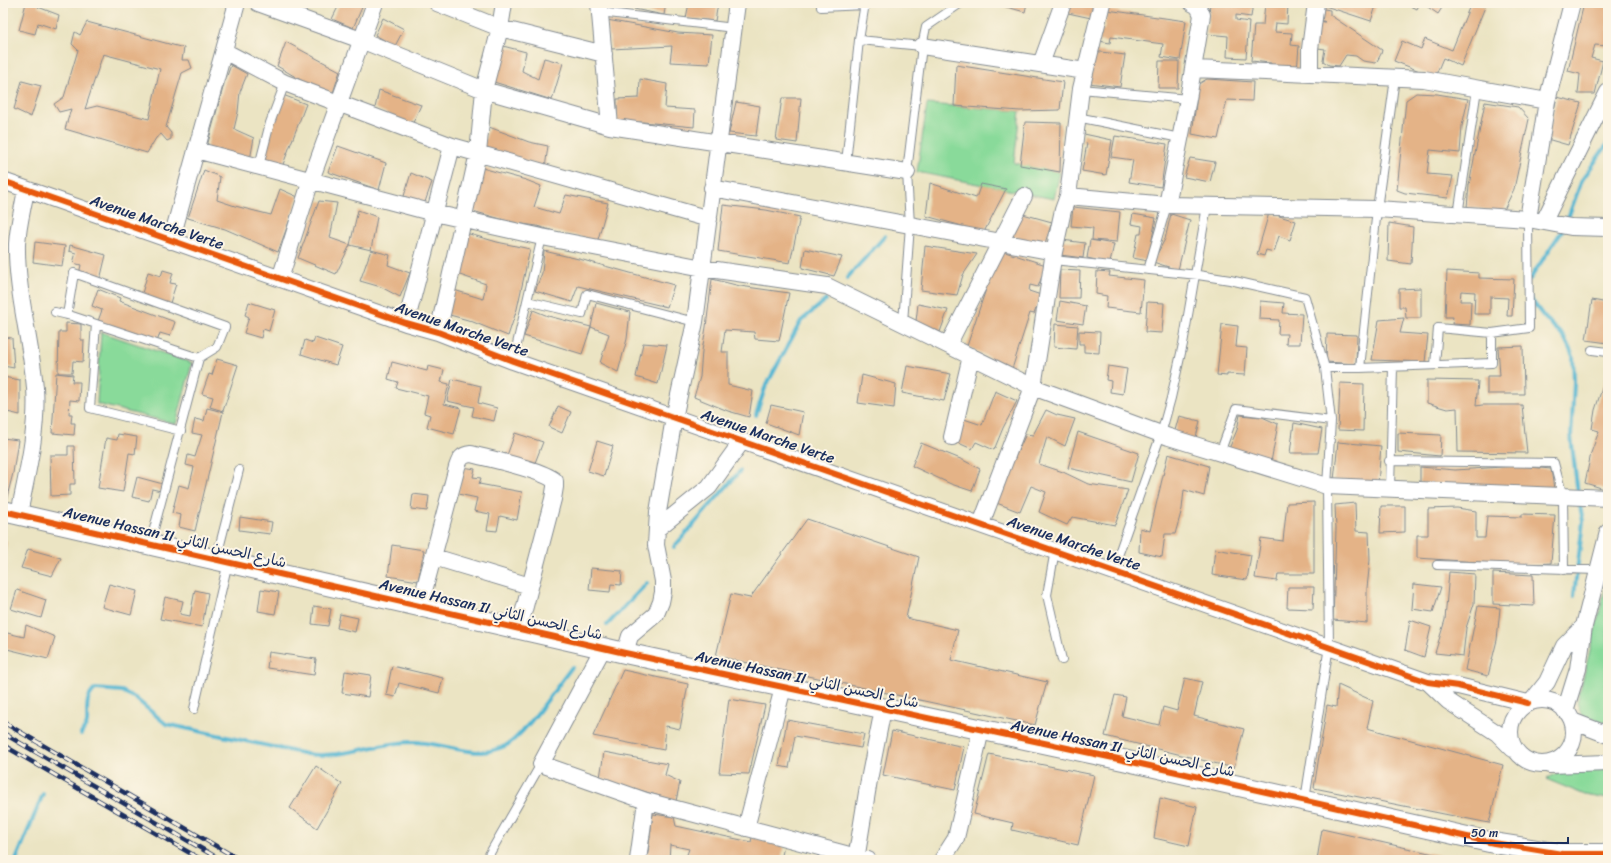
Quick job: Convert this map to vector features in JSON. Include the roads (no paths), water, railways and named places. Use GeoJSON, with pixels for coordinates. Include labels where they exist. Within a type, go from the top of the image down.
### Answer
{"type":"FeatureCollection","features":[{"type":"Feature","properties":{"kind":"street"},"geometry":{"type":"LineString","coordinates":[[171,240],[237,3]]}},
{"type":"Feature","properties":{"kind":"street"},"geometry":{"type":"LineString","coordinates":[[258,3],[361,40],[484,90],[610,126],[907,172]]}},
{"type":"Feature","properties":{"kind":"street"},"geometry":{"type":"LineString","coordinates":[[280,279],[311,180],[375,3]]}},
{"type":"Feature","properties":{"kind":"street"},"geometry":{"type":"LineString","coordinates":[[437,3],[500,28],[604,54]]}},
{"type":"Feature","properties":{"kind":"street"},"geometry":{"type":"LineString","coordinates":[[438,332],[478,153],[484,90],[500,28],[504,3]]}},
{"type":"Feature","properties":{"kind":"street"},"geometry":{"type":"LineString","coordinates":[[625,653],[630,636],[656,614],[661,602],[663,581],[656,545],[658,512],[674,418],[695,322],[712,188],[720,144],[737,3]]}},
{"type":"Feature","properties":{"kind":"street"},"geometry":{"type":"LineString","coordinates":[[1041,64],[1063,3]]}},
{"type":"Feature","properties":{"kind":"street"},"geometry":{"type":"LineString","coordinates":[[981,524],[1033,387],[1053,256],[1063,210],[1068,196],[1081,89],[1102,3]]}},
{"type":"Feature","properties":{"kind":"street"},"geometry":{"type":"LineString","coordinates":[[1168,205],[1194,69],[1202,15],[1198,6],[1192,3]]}},
{"type":"Feature","properties":{"kind":"street"},"geometry":{"type":"LineString","coordinates":[[1310,74],[1310,49],[1316,3]]}},
{"type":"Feature","properties":{"kind":"street"},"geometry":{"type":"LineString","coordinates":[[1541,221],[1547,101],[1572,3]]}},
{"type":"Feature","properties":{"kind":"street"},"geometry":{"type":"LineString","coordinates":[[599,7],[610,126]]}},
{"type":"Feature","properties":{"kind":"street"},"geometry":{"type":"LineString","coordinates":[[922,46],[1085,71]]}},
{"type":"Feature","properties":{"kind":"street"},"geometry":{"type":"LineString","coordinates":[[224,51],[285,83],[452,146],[709,219]]}},
{"type":"Feature","properties":{"kind":"street"},"geometry":{"type":"LineString","coordinates":[[1194,69],[1424,79],[1547,101]]}},
{"type":"Feature","properties":{"kind":"street"},"geometry":{"type":"LineString","coordinates":[[1541,221],[1608,92]]}},
{"type":"Feature","properties":{"kind":"street"},"geometry":{"type":"LineString","coordinates":[[406,323],[452,146]]}},
{"type":"Feature","properties":{"kind":"street"},"geometry":{"type":"LineString","coordinates":[[196,150],[463,220],[703,268],[827,286],[1033,387],[1160,434],[1327,486],[1608,498]]}},
{"type":"Feature","properties":{"kind":"street","name":"Avenue Marche Verte"},"geometry":{"type":"LineString","coordinates":[[3,181],[406,323],[438,332],[513,361],[674,418],[1113,570],[1428,682],[1458,686],[1530,702]]}},
{"type":"Feature","properties":{"kind":"street"},"geometry":{"type":"LineString","coordinates":[[712,188],[1001,242],[1053,256]]}},
{"type":"Feature","properties":{"kind":"street"},"geometry":{"type":"LineString","coordinates":[[11,513],[32,442],[35,413],[35,388],[18,265],[17,242],[26,190]]}},
{"type":"Feature","properties":{"kind":"street"},"geometry":{"type":"LineString","coordinates":[[948,345],[1024,196]]}},
{"type":"Feature","properties":{"kind":"street"},"geometry":{"type":"LineString","coordinates":[[1068,196],[1168,205],[1377,209],[1541,221],[1571,227],[1608,228]]}},
{"type":"Feature","properties":{"kind":"street"},"geometry":{"type":"LineString","coordinates":[[952,438],[971,356]]}},
{"type":"Feature","properties":{"kind":"street"},"geometry":{"type":"LineString","coordinates":[[657,529],[709,487],[742,441]]}},
{"type":"Feature","properties":{"kind":"street"},"geometry":{"type":"LineString","coordinates":[[420,606],[422,594],[434,557],[460,458],[471,454],[538,472],[550,476],[555,481],[555,487],[519,629]]}},
{"type":"Feature","properties":{"kind":"street","name":"Avenue Hassan II شارع الحسن الثاني"},"geometry":{"type":"LineString","coordinates":[[11,513],[625,653],[1494,843],[1562,857],[1608,854]]}},
{"type":"Feature","properties":{"kind":"street"},"geometry":{"type":"LineString","coordinates":[[1544,765],[1553,763],[1560,759],[1568,751],[1573,741],[1574,735],[1569,716],[1578,669],[1592,570],[1608,532]]}},
{"type":"Feature","properties":{"kind":"street"},"geometry":{"type":"LineString","coordinates":[[434,557],[530,586]]}},
{"type":"Feature","properties":{"kind":"street"},"geometry":{"type":"LineString","coordinates":[[1530,702],[1547,682],[1564,646],[1584,626]]}},
{"type":"Feature","properties":{"kind":"street"},"geometry":{"type":"LineString","coordinates":[[603,648],[541,764],[646,802],[861,859],[869,780],[883,709]]}},
{"type":"Feature","properties":{"kind":"street","name":"Avenue Marche Verte"},"geometry":{"type":"LineString","coordinates":[[1428,682],[1448,701],[1497,733],[1514,749]]}},
{"type":"Feature","properties":{"kind":"street"},"geometry":{"type":"LineString","coordinates":[[746,828],[783,688]]}},
{"type":"Feature","properties":{"kind":"street"},"geometry":{"type":"LineString","coordinates":[[1608,735],[1569,716],[1560,706],[1551,701],[1543,700],[1530,702],[1522,706],[1515,714],[1510,725],[1510,738],[1514,749],[1518,755],[1532,763],[1544,765],[1608,762]]}},
{"type":"Feature","properties":{"kind":"street"},"geometry":{"type":"LineString","coordinates":[[942,860],[956,838],[981,730]]}},
{"type":"Feature","properties":{"kind":"street"},"geometry":{"type":"LineString","coordinates":[[638,860],[646,802]]}},
{"type":"Feature","properties":{"kind":"lane"},"geometry":{"type":"LineString","coordinates":[[821,3],[821,7],[865,4],[859,40],[846,162]]}},
{"type":"Feature","properties":{"kind":"lane"},"geometry":{"type":"LineString","coordinates":[[903,323],[910,225],[907,172],[922,46],[926,27],[961,3]]}},
{"type":"Feature","properties":{"kind":"lane"},"geometry":{"type":"LineString","coordinates":[[599,7],[734,28]]}},
{"type":"Feature","properties":{"kind":"lane"},"geometry":{"type":"LineString","coordinates":[[859,40],[922,46]]}},
{"type":"Feature","properties":{"kind":"lane"},"geometry":{"type":"LineString","coordinates":[[1360,368],[1377,209],[1395,78]]}},
{"type":"Feature","properties":{"kind":"lane"},"geometry":{"type":"LineString","coordinates":[[259,166],[270,123],[285,83]]}},
{"type":"Feature","properties":{"kind":"lane"},"geometry":{"type":"LineString","coordinates":[[1081,89],[1188,99]]}},
{"type":"Feature","properties":{"kind":"lane"},"geometry":{"type":"LineString","coordinates":[[1458,215],[1477,89]]}},
{"type":"Feature","properties":{"kind":"lane"},"geometry":{"type":"LineString","coordinates":[[1077,117],[1180,138]]}},
{"type":"Feature","properties":{"kind":"lane"},"geometry":{"type":"LineString","coordinates":[[1148,270],[1168,205]]}},
{"type":"Feature","properties":{"kind":"lane"},"geometry":{"type":"LineString","coordinates":[[1113,570],[1171,398],[1180,360],[1207,206]]}},
{"type":"Feature","properties":{"kind":"lane"},"geometry":{"type":"LineString","coordinates":[[1435,365],[1438,328],[1492,333],[1529,328],[1541,221]]}},
{"type":"Feature","properties":{"kind":"lane"},"geometry":{"type":"LineString","coordinates":[[513,361],[542,237]]}},
{"type":"Feature","properties":{"kind":"lane"},"geometry":{"type":"LineString","coordinates":[[1053,256],[1148,270],[1196,274],[1230,280],[1305,298],[1325,368],[1331,421],[1327,486],[1329,646],[1305,801]]}},
{"type":"Feature","properties":{"kind":"lane"},"geometry":{"type":"LineString","coordinates":[[67,315],[74,273],[225,327],[218,347],[199,358],[150,544]]}},
{"type":"Feature","properties":{"kind":"lane"},"geometry":{"type":"LineString","coordinates":[[527,300],[582,314],[587,294],[695,322]]}},
{"type":"Feature","properties":{"kind":"lane"},"geometry":{"type":"LineString","coordinates":[[55,312],[199,358]]}},
{"type":"Feature","properties":{"kind":"lane"},"geometry":{"type":"LineString","coordinates":[[96,324],[90,408],[181,431]]}},
{"type":"Feature","properties":{"kind":"lane"},"geometry":{"type":"LineString","coordinates":[[1325,368],[1492,363],[1492,333]]}},
{"type":"Feature","properties":{"kind":"lane"},"geometry":{"type":"LineString","coordinates":[[1592,350],[1608,352]]}},
{"type":"Feature","properties":{"kind":"lane"},"geometry":{"type":"LineString","coordinates":[[1390,489],[1393,367]]}},
{"type":"Feature","properties":{"kind":"lane"},"geometry":{"type":"LineString","coordinates":[[1220,453],[1236,409],[1331,421]]}},
{"type":"Feature","properties":{"kind":"lane"},"geometry":{"type":"LineString","coordinates":[[1390,461],[1554,463],[1567,497],[1564,570]]}},
{"type":"Feature","properties":{"kind":"lane"},"geometry":{"type":"LineString","coordinates":[[194,709],[238,470]]}},
{"type":"Feature","properties":{"kind":"lane"},"geometry":{"type":"LineString","coordinates":[[1055,550],[1047,595],[1062,660]]}},
{"type":"Feature","properties":{"kind":"lane"},"geometry":{"type":"LineString","coordinates":[[1437,565],[1592,570]]}},
{"type":"Feature","properties":{"kind":"lane"},"geometry":{"type":"LineString","coordinates":[[486,860],[541,764]]}},
{"type":"Feature","properties":{"kind":"waterway"},"geometry":{"type":"LineString","coordinates":[[1566,223],[1582,180],[1608,143]]}},
{"type":"Feature","properties":{"kind":"waterway"},"geometry":{"type":"LineString","coordinates":[[1530,279],[1563,229]]}},
{"type":"Feature","properties":{"kind":"waterway"},"geometry":{"type":"LineString","coordinates":[[847,278],[885,236]]}},
{"type":"Feature","properties":{"kind":"waterway"},"geometry":{"type":"LineString","coordinates":[[1530,298],[1544,317],[1564,337],[1573,356],[1574,382],[1571,437],[1578,494]]}},
{"type":"Feature","properties":{"kind":"waterway"},"geometry":{"type":"LineString","coordinates":[[756,415],[765,388],[801,321],[826,300]]}},
{"type":"Feature","properties":{"kind":"waterway"},"geometry":{"type":"LineString","coordinates":[[674,547],[740,471]]}},
{"type":"Feature","properties":{"kind":"waterway"},"geometry":{"type":"LineString","coordinates":[[1574,596],[1583,521],[1579,501]]}},
{"type":"Feature","properties":{"kind":"waterway"},"geometry":{"type":"LineString","coordinates":[[607,625],[647,583]]}},
{"type":"Feature","properties":{"kind":"waterway"},"geometry":{"type":"LineString","coordinates":[[81,734],[87,724],[87,704],[89,697],[95,689],[122,691],[135,698],[166,724],[306,754],[319,755],[345,753],[385,745],[412,742],[421,742],[472,752],[481,752],[505,746],[513,741],[531,722],[572,667]]}},
{"type":"Feature","properties":{"kind":"waterway"},"geometry":{"type":"LineString","coordinates":[[16,860],[43,794]]}},
{"type":"Feature","properties":{"kind":"railway"},"geometry":{"type":"LineString","coordinates":[[3,722],[240,860]]}},
{"type":"Feature","properties":{"kind":"railway"},"geometry":{"type":"LineString","coordinates":[[3,733],[221,860]]}},
{"type":"Feature","properties":{"kind":"railway"},"geometry":{"type":"LineString","coordinates":[[3,745],[202,860]]}}]}
